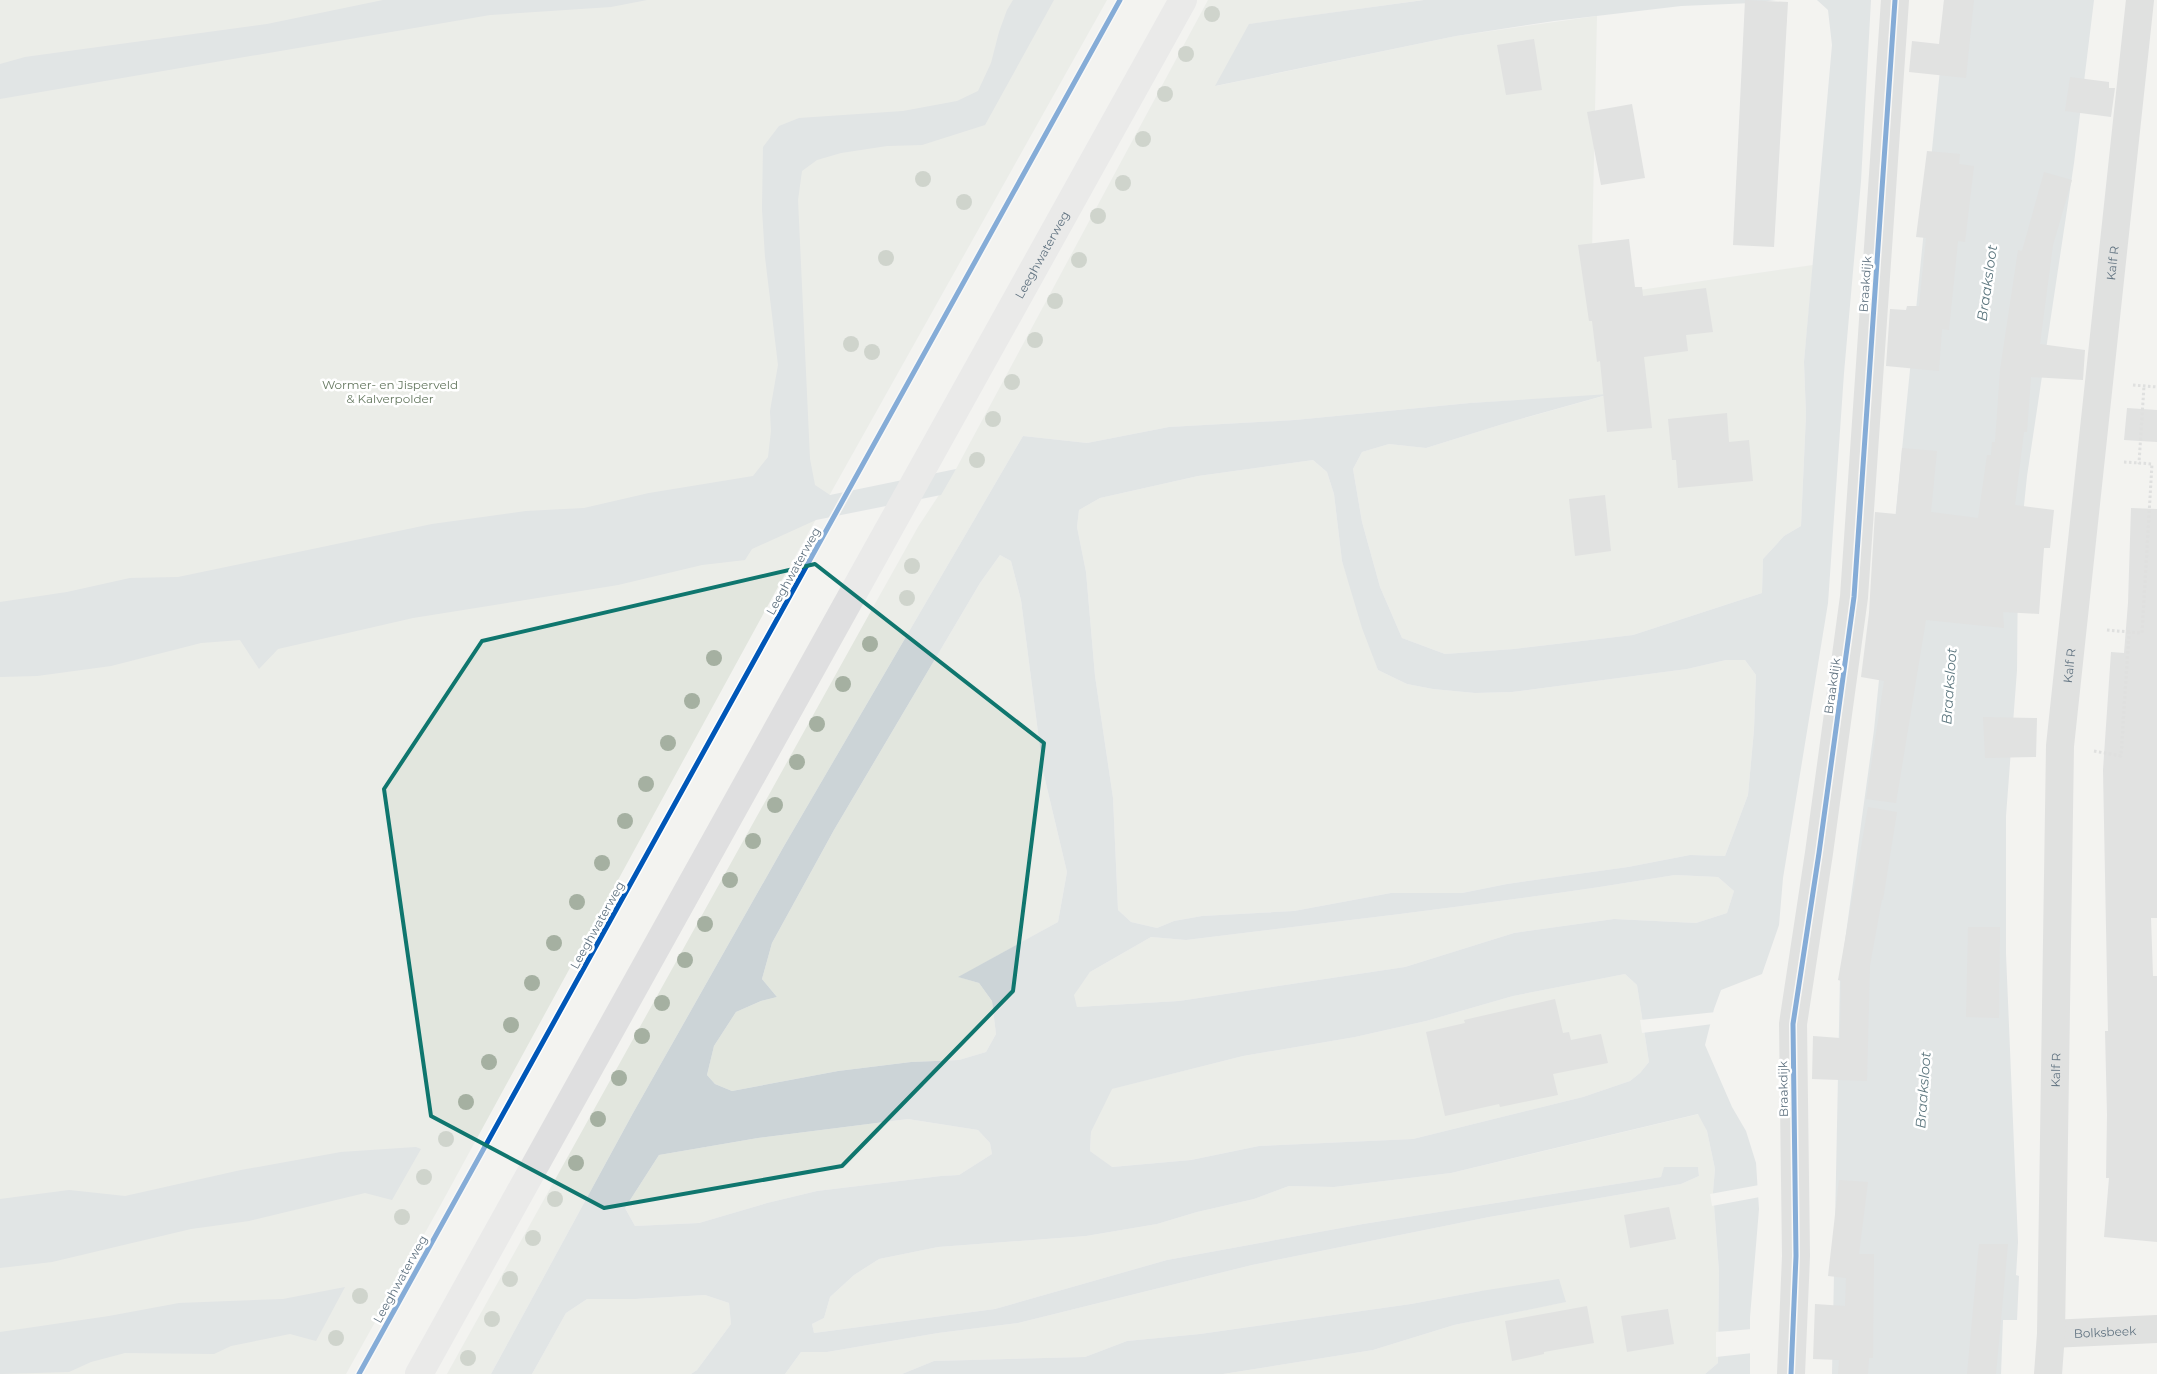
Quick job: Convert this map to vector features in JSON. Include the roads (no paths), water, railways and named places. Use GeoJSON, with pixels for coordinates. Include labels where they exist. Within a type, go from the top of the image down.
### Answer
{"type":"FeatureCollection","features":[{"type":"Feature","properties":{"kind":"main road","name":"Leeghwaterweg"},"geometry":{"type":"LineString","coordinates":[[419,1374],[1183,0]]}},
{"type":"Feature","properties":{"kind":"street","name":"Braakdijk"},"geometry":{"type":"LineString","coordinates":[[1791,1374],[1796,1256],[1793,1024],[1820,853],[1854,597],[1895,0]]}},
{"type":"Feature","properties":{"kind":"street","name":"Kalf R"},"geometry":{"type":"LineString","coordinates":[[2048,1374],[2051,1334],[2060,746],[2140,0]]}},
{"type":"Feature","properties":{"kind":"street","name":"Bolksbeek"},"geometry":{"type":"LineString","coordinates":[[2051,1334],[2157,1329]]}},
{"type":"Feature","properties":{"kind":"water"},"geometry":{"type":"Polygon","coordinates":[[[383,0],[647,0],[611,7],[490,15],[0,99],[0,64],[25,57],[267,24],[383,0]]]}},
{"type":"Feature","properties":{"kind":"water"},"geometry":{"type":"Polygon","coordinates":[[[1013,0],[1054,0],[985,125],[922,145],[887,146],[841,153],[817,160],[802,171],[798,200],[810,459],[815,485],[830,495],[956,469],[941,495],[816,520],[752,549],[745,560],[702,565],[618,585],[413,618],[278,649],[259,669],[240,640],[201,643],[111,666],[37,676],[0,677],[0,602],[67,592],[130,578],[178,577],[432,524],[526,511],[584,508],[649,493],[753,476],[768,457],[771,431],[770,411],[778,365],[765,257],[762,209],[763,147],[779,126],[799,118],[903,111],[957,101],[978,91],[991,63],[999,32],[1013,0]]]}},
{"type":"Feature","properties":{"kind":"water"},"geometry":{"type":"Polygon","coordinates":[[[1424,0],[1776,0],[1681,6],[1554,21],[1456,36],[1215,86],[1249,24],[1424,0]]]}},
{"type":"Feature","properties":{"kind":"water"},"geometry":{"type":"Polygon","coordinates":[[[1817,0],[1871,0],[1861,181],[1844,373],[1828,603],[1783,878],[1779,925],[1762,974],[1721,990],[1705,1045],[1732,1107],[1746,1131],[1756,1163],[1759,1209],[1750,1317],[1750,1374],[1705,1374],[1718,1363],[1719,1271],[1713,1192],[1715,1169],[1707,1131],[1698,1114],[1451,1173],[1334,1187],[1289,1186],[1254,1199],[1197,1212],[1157,1224],[1086,1236],[938,1247],[879,1259],[854,1275],[830,1297],[824,1318],[812,1324],[814,1333],[995,1309],[1167,1260],[1363,1224],[1661,1177],[1664,1167],[1698,1167],[1699,1176],[1681,1184],[1489,1217],[1252,1265],[1018,1323],[938,1333],[827,1352],[801,1352],[785,1374],[691,1374],[697,1370],[731,1324],[729,1303],[705,1295],[635,1299],[587,1299],[566,1313],[532,1374],[491,1374],[633,1113],[784,846],[1023,436],[1087,443],[1169,427],[1295,420],[1470,403],[1610,394],[1426,448],[1389,444],[1362,452],[1353,469],[1362,522],[1380,587],[1402,638],[1445,654],[1514,649],[1633,635],[1762,593],[1763,559],[1784,536],[1801,526],[1806,415],[1804,362],[1832,45],[1828,10],[1817,0]],[[1313,460],[1198,476],[1100,498],[1079,510],[1077,527],[1086,572],[1095,676],[1113,798],[1118,910],[1131,922],[1157,928],[1174,921],[1202,916],[1294,911],[1391,893],[1462,893],[1507,884],[1628,867],[1690,855],[1725,856],[1748,795],[1754,730],[1756,675],[1745,660],[1726,660],[1687,669],[1512,692],[1475,693],[1433,689],[1407,684],[1378,670],[1362,628],[1342,561],[1334,494],[1327,472],[1313,460]],[[1000,555],[980,583],[834,830],[772,943],[762,979],[777,997],[761,1001],[736,1012],[714,1046],[707,1075],[715,1084],[732,1091],[838,1071],[911,1062],[959,1060],[986,1052],[996,1034],[992,1001],[979,983],[958,977],[1058,922],[1067,872],[1043,771],[1021,600],[1011,561],[1000,555]],[[1675,875],[1553,894],[1186,940],[1151,937],[1090,972],[1074,995],[1077,1007],[1179,1001],[1405,967],[1514,933],[1614,919],[1696,923],[1727,913],[1734,891],[1718,877],[1675,875]],[[1625,974],[1513,996],[1426,1021],[1355,1037],[1243,1056],[1112,1089],[1091,1132],[1090,1151],[1112,1167],[1191,1160],[1259,1146],[1413,1139],[1583,1097],[1630,1081],[1649,1062],[1637,985],[1625,974]],[[908,1119],[758,1138],[659,1155],[625,1208],[635,1226],[699,1223],[767,1203],[817,1191],[959,1175],[992,1154],[990,1143],[978,1130],[908,1119]]]}},
{"type":"Feature","properties":{"kind":"water","name":"Braaksloot"},"geometry":{"type":"Polygon","coordinates":[[[1944,0],[2094,0],[2074,163],[2027,476],[2018,564],[2017,670],[2006,816],[2006,954],[2018,1242],[2016,1275],[2019,1276],[2017,1320],[2003,1320],[2001,1374],[1832,1374],[1840,977],[1874,730],[1941,60],[1944,0]]]}},
{"type":"Feature","properties":{"kind":"water"},"geometry":{"type":"Polygon","coordinates":[[[416,1147],[421,1149],[392,1200],[365,1193],[249,1221],[191,1229],[52,1262],[0,1268],[0,1199],[69,1190],[125,1196],[241,1170],[341,1152],[416,1147]]]}},
{"type":"Feature","properties":{"kind":"water"},"geometry":{"type":"Polygon","coordinates":[[[1559,1279],[1566,1302],[1454,1325],[1373,1350],[1223,1374],[902,1374],[934,1361],[1085,1357],[1127,1341],[1200,1334],[1411,1304],[1559,1279]]]}},
{"type":"Feature","properties":{"kind":"water"},"geometry":{"type":"Polygon","coordinates":[[[345,1287],[316,1341],[290,1334],[231,1346],[214,1354],[125,1353],[91,1362],[69,1372],[0,1374],[0,1332],[109,1316],[179,1303],[283,1299],[345,1287]]]}},
{"type":"Feature","properties":{"kind":"park label","name":"Wormer- en Jisperveld & Kalverpolder"},"geometry":{"type":"Point","coordinates":[390,391]}}]}
